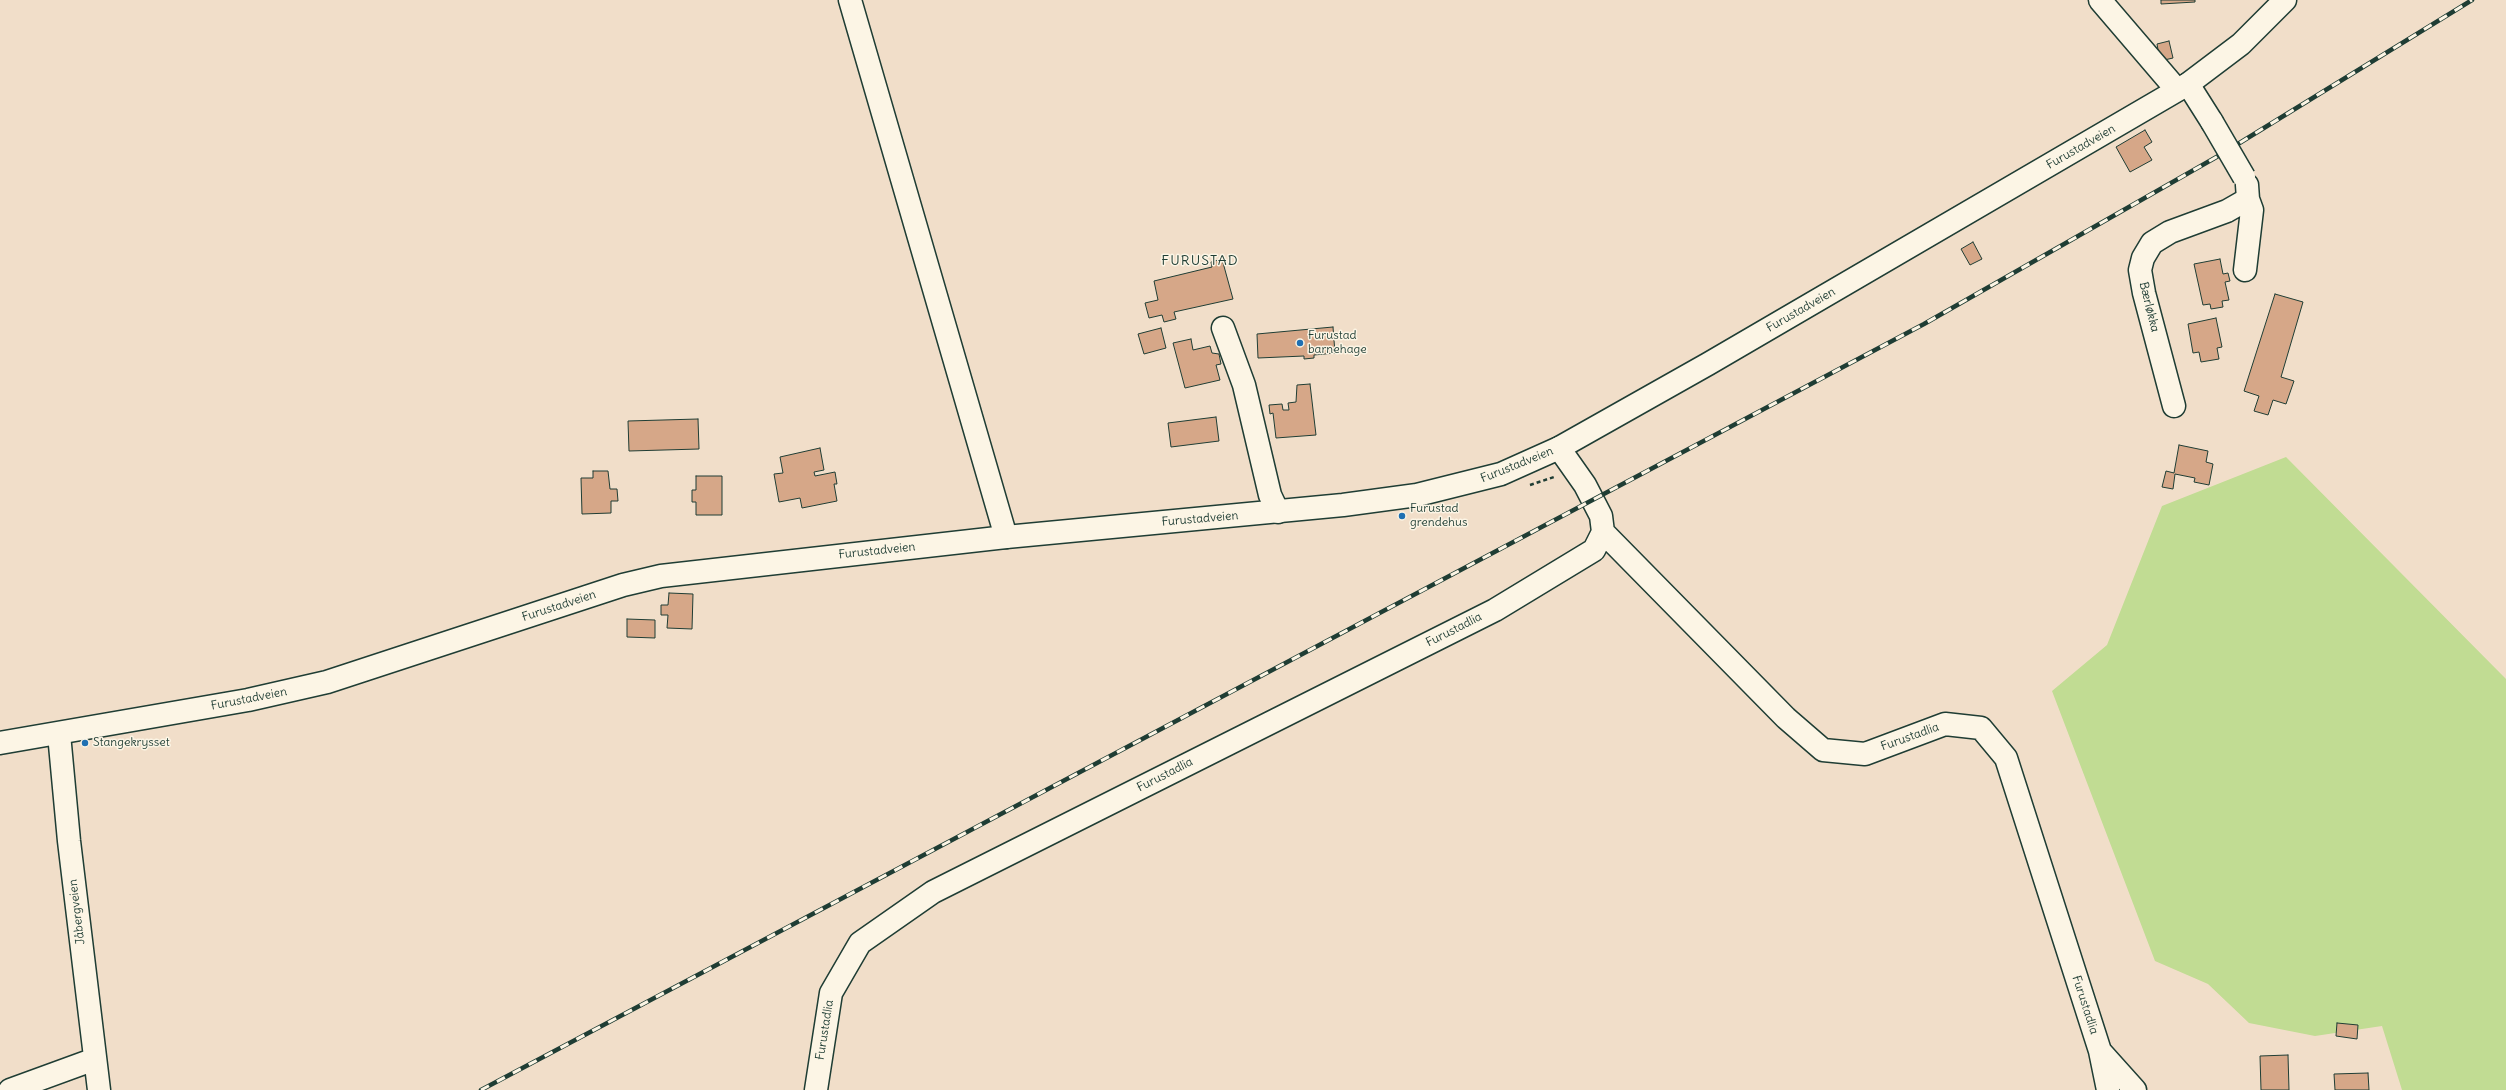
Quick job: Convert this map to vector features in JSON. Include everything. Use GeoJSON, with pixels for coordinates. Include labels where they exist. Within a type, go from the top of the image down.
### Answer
{"type":"FeatureCollection","features":[{"type":"Feature","properties":{"kind":"street"},"geometry":{"type":"LineString","coordinates":[[850,0],[1006,537]]}},
{"type":"Feature","properties":{"kind":"street"},"geometry":{"type":"LineString","coordinates":[[2100,0],[2183,87],[2212,122],[2244,177],[2248,199],[2252,210],[2245,270]]}},
{"type":"Feature","properties":{"kind":"street","name":"Furustadveien"},"geometry":{"type":"LineString","coordinates":[[0,743],[59,734],[248,700],[328,682],[623,585],[661,576],[1006,537],[1278,512],[1417,495],[1455,487],[1500,474],[1559,448],[1708,364],[2183,87],[2241,44],[2285,0]]}},
{"type":"Feature","properties":{"kind":"street","name":"Bærløkka"},"geometry":{"type":"LineString","coordinates":[[2174,406],[2144,293],[2140,270],[2143,258],[2152,243],[2170,232],[2227,211],[2248,199]]}},
{"type":"Feature","properties":{"kind":"street"},"geometry":{"type":"LineString","coordinates":[[1223,328],[1244,385],[1270,495],[1278,512]]}},
{"type":"Feature","properties":{"kind":"street"},"geometry":{"type":"LineString","coordinates":[[1559,448],[1588,491],[1601,516],[1603,532]]}},
{"type":"Feature","properties":{"kind":"street","name":"Furustadlia"},"geometry":{"type":"LineString","coordinates":[[816,1090],[831,993],[860,943],[933,892],[1495,610],[1594,550],[1603,532],[1786,718],[1823,750],[1865,754],[1945,724],[1981,728],[2006,758],[2100,1051],[2136,1090]]}},
{"type":"Feature","properties":{"kind":"street","name":"Jåbergveien"},"geometry":{"type":"LineString","coordinates":[[59,734],[69,841],[99,1090]]}},
{"type":"Feature","properties":{"kind":"street"},"geometry":{"type":"LineString","coordinates":[[2100,1051],[2108,1090]]}},
{"type":"Feature","properties":{"kind":"street"},"geometry":{"type":"LineString","coordinates":[[10,1090],[95,1060]]}},
{"type":"Feature","properties":{"kind":"green space"},"geometry":{"type":"Polygon","coordinates":[[[2286,457],[2506,679],[2506,1090],[2402,1090],[2382,1026],[2315,1036],[2249,1023],[2208,984],[2155,961],[2052,691],[2107,645],[2162,506],[2286,457]]]}},
{"type":"Feature","properties":{"kind":"building"},"geometry":{"type":"Polygon","coordinates":[[[2161,0],[2195,0],[2195,2],[2161,4],[2161,0]]]}},
{"type":"Feature","properties":{"kind":"building"},"geometry":{"type":"Polygon","coordinates":[[[2169,41],[2173,58],[2160,61],[2157,44],[2169,41]]]}},
{"type":"Feature","properties":{"kind":"building"},"geometry":{"type":"Polygon","coordinates":[[[2145,130],[2152,142],[2144,147],[2152,160],[2130,172],[2116,147],[2145,130]]]}},
{"type":"Feature","properties":{"kind":"building"},"geometry":{"type":"Polygon","coordinates":[[[1973,242],[1982,259],[1970,265],[1961,249],[1973,242]]]}},
{"type":"Feature","properties":{"kind":"building"},"geometry":{"type":"Polygon","coordinates":[[[1222,259],[1233,299],[1174,312],[1176,319],[1164,322],[1162,315],[1149,318],[1145,303],[1158,300],[1154,281],[1212,267],[1211,262],[1222,259]]]}},
{"type":"Feature","properties":{"kind":"building"},"geometry":{"type":"Polygon","coordinates":[[[2220,259],[2223,274],[2228,273],[2230,281],[2225,282],[2229,300],[2222,301],[2223,307],[2211,309],[2210,304],[2203,305],[2194,264],[2220,259]]]}},
{"type":"Feature","properties":{"kind":"building"},"geometry":{"type":"Polygon","coordinates":[[[2275,294],[2303,302],[2281,377],[2294,381],[2286,404],[2273,400],[2268,415],[2254,411],[2259,396],[2244,391],[2275,294]]]}},
{"type":"Feature","properties":{"kind":"building"},"geometry":{"type":"Polygon","coordinates":[[[2216,318],[2222,347],[2217,348],[2219,359],[2201,362],[2199,352],[2193,353],[2188,324],[2216,318]]]}},
{"type":"Feature","properties":{"kind":"building"},"geometry":{"type":"Polygon","coordinates":[[[1333,327],[1335,353],[1314,355],[1314,358],[1304,359],[1304,356],[1258,358],[1257,334],[1333,327]]]}},
{"type":"Feature","properties":{"kind":"building"},"geometry":{"type":"Polygon","coordinates":[[[1161,328],[1166,348],[1144,354],[1138,334],[1161,328]]]}},
{"type":"Feature","properties":{"kind":"building"},"geometry":{"type":"Polygon","coordinates":[[[1191,339],[1193,350],[1210,346],[1212,353],[1219,354],[1221,364],[1216,365],[1220,380],[1185,388],[1173,343],[1191,339]]]}},
{"type":"Feature","properties":{"kind":"building"},"geometry":{"type":"Polygon","coordinates":[[[1310,384],[1316,435],[1276,438],[1273,413],[1270,414],[1269,405],[1282,404],[1283,410],[1289,410],[1288,403],[1296,402],[1297,385],[1310,384]]]}},
{"type":"Feature","properties":{"kind":"building"},"geometry":{"type":"Polygon","coordinates":[[[1216,417],[1219,441],[1171,447],[1168,423],[1216,417]]]}},
{"type":"Feature","properties":{"kind":"building"},"geometry":{"type":"Polygon","coordinates":[[[698,419],[699,449],[629,451],[628,421],[698,419]]]}},
{"type":"Feature","properties":{"kind":"building"},"geometry":{"type":"Polygon","coordinates":[[[2179,445],[2208,451],[2206,462],[2213,464],[2209,485],[2194,482],[2195,478],[2175,474],[2173,489],[2162,487],[2166,471],[2174,473],[2179,445]]]}},
{"type":"Feature","properties":{"kind":"building"},"geometry":{"type":"Polygon","coordinates":[[[820,448],[824,470],[814,472],[815,476],[835,472],[837,484],[834,484],[837,501],[802,508],[800,498],[779,502],[774,474],[783,473],[780,457],[820,448]]]}},
{"type":"Feature","properties":{"kind":"building"},"geometry":{"type":"Polygon","coordinates":[[[593,471],[608,471],[610,489],[617,489],[618,501],[611,501],[611,513],[582,514],[581,478],[593,478],[593,471]]]}},
{"type":"Feature","properties":{"kind":"building"},"geometry":{"type":"Polygon","coordinates":[[[696,476],[722,476],[722,515],[696,515],[696,502],[692,502],[692,490],[696,490],[696,476]]]}},
{"type":"Feature","properties":{"kind":"building"},"geometry":{"type":"Polygon","coordinates":[[[669,593],[693,594],[692,629],[667,628],[668,615],[661,615],[661,605],[668,605],[669,593]]]}},
{"type":"Feature","properties":{"kind":"building"},"geometry":{"type":"Polygon","coordinates":[[[627,619],[655,620],[655,638],[627,637],[627,619]]]}},
{"type":"Feature","properties":{"kind":"building"},"geometry":{"type":"Polygon","coordinates":[[[2337,1023],[2358,1025],[2357,1039],[2336,1036],[2337,1023]]]}},
{"type":"Feature","properties":{"kind":"building"},"geometry":{"type":"Polygon","coordinates":[[[2288,1055],[2289,1090],[2261,1090],[2260,1056],[2288,1055]]]}},
{"type":"Feature","properties":{"kind":"building"},"geometry":{"type":"Polygon","coordinates":[[[2368,1073],[2369,1090],[2335,1090],[2334,1074],[2368,1073]]]}},
{"type":"Feature","properties":{"kind":"railway"},"geometry":{"type":"LineString","coordinates":[[481,1090],[1924,324],[2220,155],[2472,0]]}},
{"type":"Feature","properties":{"kind":"place","name":"Furustad barnehage"},"geometry":{"type":"Point","coordinates":[1300,343]}},
{"type":"Feature","properties":{"kind":"place","name":"Furustad grendehus"},"geometry":{"type":"Point","coordinates":[1402,516]}},
{"type":"Feature","properties":{"kind":"place","name":"Stangekrysset"},"geometry":{"type":"Point","coordinates":[85,743]}},
{"type":"Feature","properties":{"kind":"district","name":"FURUSTAD"},"geometry":{"type":"Point","coordinates":[1200,261]}}]}
